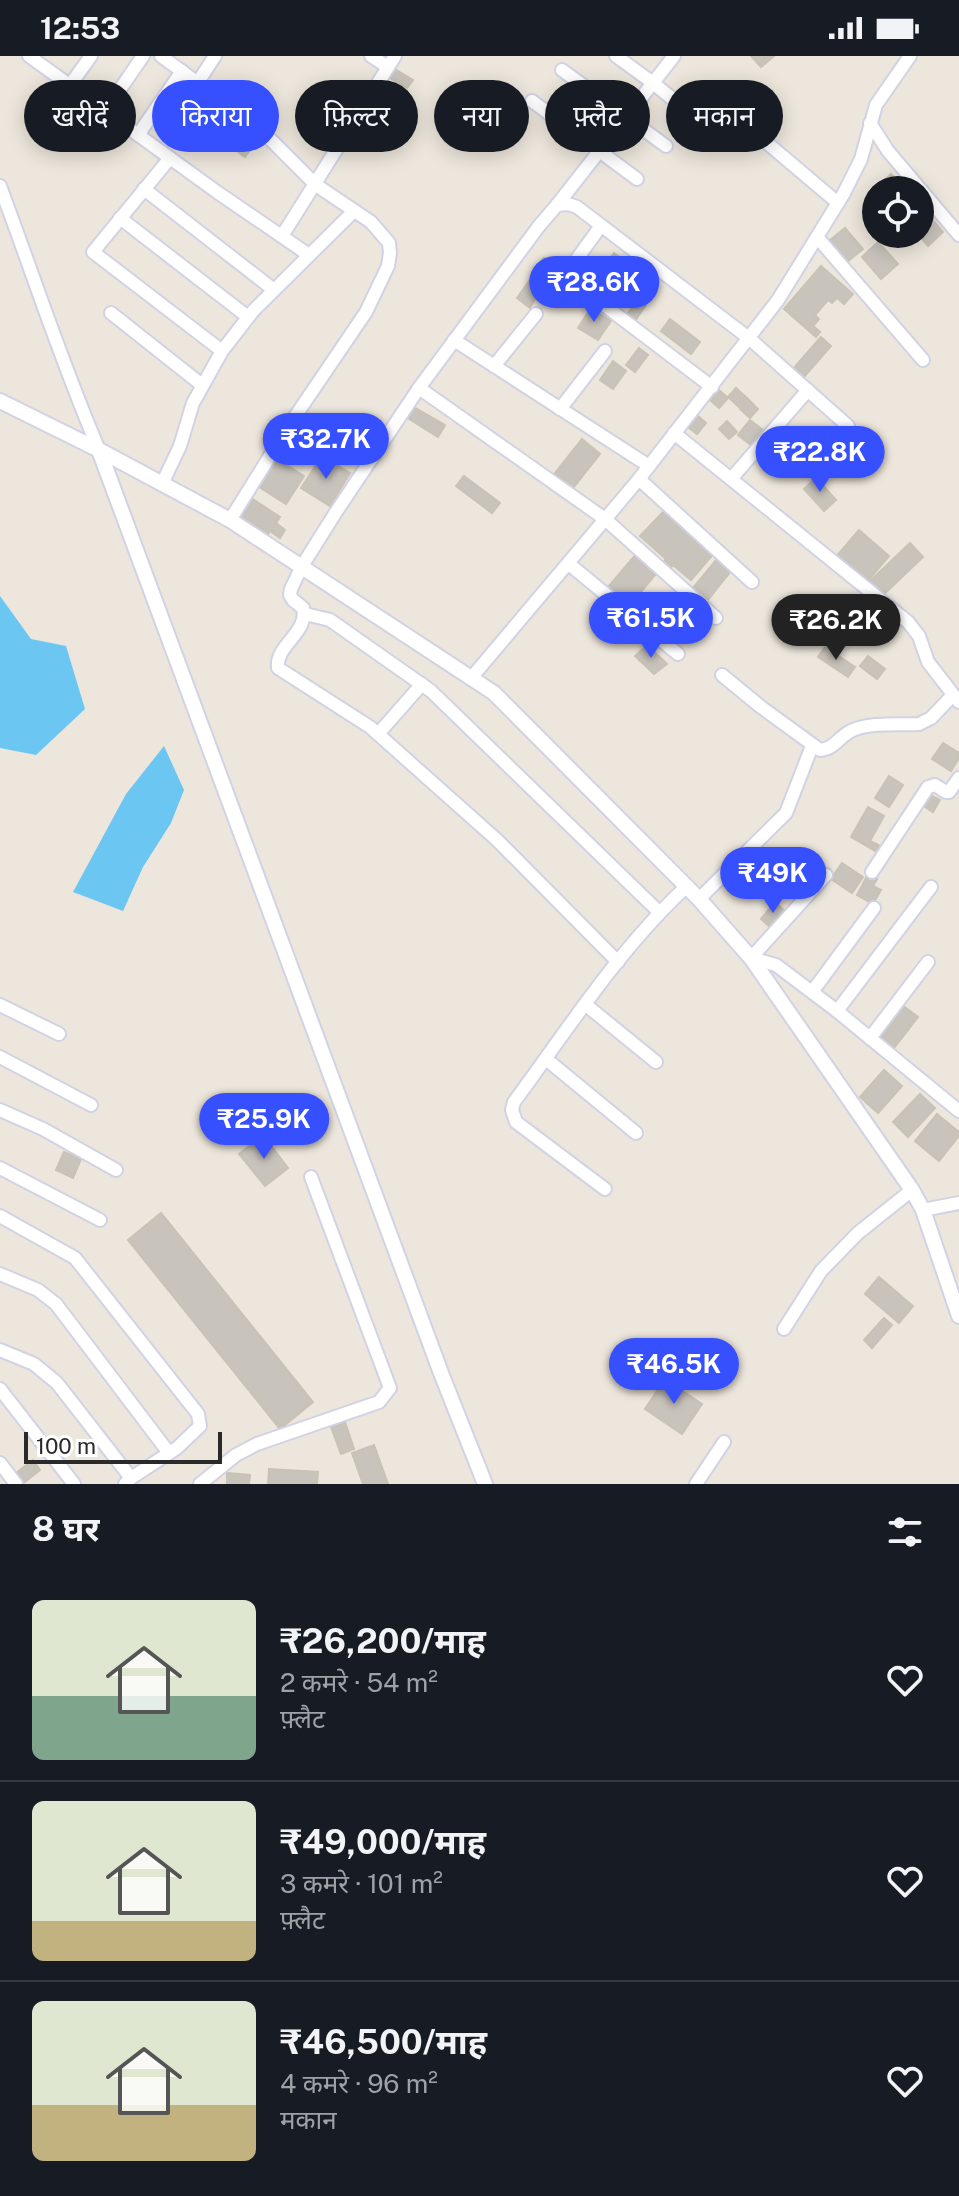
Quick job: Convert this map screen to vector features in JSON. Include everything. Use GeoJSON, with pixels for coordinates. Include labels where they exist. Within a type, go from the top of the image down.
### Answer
{"type":"FeatureCollection","features":[{"type":"Feature","properties":{"kind":"street"},"geometry":{"type":"LineString","coordinates":[[74,80],[91,56]]}},
{"type":"Feature","properties":{"kind":"street"},"geometry":{"type":"LineString","coordinates":[[126,80],[143,56]]}},
{"type":"Feature","properties":{"kind":"street"},"geometry":{"type":"LineString","coordinates":[[161,56],[195,80]]}},
{"type":"Feature","properties":{"kind":"street"},"geometry":{"type":"LineString","coordinates":[[199,80],[215,56]]}},
{"type":"Feature","properties":{"kind":"street"},"geometry":{"type":"LineString","coordinates":[[282,236],[391,61],[371,56]]}},
{"type":"Feature","properties":{"kind":"street"},"geometry":{"type":"LineString","coordinates":[[616,56],[666,94]]}},
{"type":"Feature","properties":{"kind":"street"},"geometry":{"type":"LineString","coordinates":[[650,87],[674,56]]}},
{"type":"Feature","properties":{"kind":"street"},"geometry":{"type":"LineString","coordinates":[[472,677],[639,479],[778,300],[838,203],[861,159],[876,105],[910,56]]}},
{"type":"Feature","properties":{"kind":"street"},"geometry":{"type":"LineString","coordinates":[[36,58],[64,80]]}},
{"type":"Feature","properties":{"kind":"street"},"geometry":{"type":"LineString","coordinates":[[562,70],[576,80]]}},
{"type":"Feature","properties":{"kind":"street"},"geometry":{"type":"LineString","coordinates":[[182,71],[138,135],[309,255]]}},
{"type":"Feature","properties":{"kind":"street"},"geometry":{"type":"LineString","coordinates":[[532,101],[545,111]]}},
{"type":"Feature","properties":{"kind":"street"},"geometry":{"type":"LineString","coordinates":[[870,123],[888,151],[958,232]]}},
{"type":"Feature","properties":{"kind":"street"},"geometry":{"type":"LineString","coordinates":[[650,134],[666,146]]}},
{"type":"Feature","properties":{"kind":"street"},"geometry":{"type":"LineString","coordinates":[[230,520],[366,312],[388,266],[390,253],[389,243],[371,222],[316,185],[279,148]]}},
{"type":"Feature","properties":{"kind":"street"},"geometry":{"type":"LineString","coordinates":[[599,152],[544,219],[419,388],[302,566],[290,595],[303,608],[304,622],[278,658],[278,668],[370,727],[497,840],[618,962]]}},
{"type":"Feature","properties":{"kind":"street"},"geometry":{"type":"LineString","coordinates":[[601,152],[637,179]]}},
{"type":"Feature","properties":{"kind":"street"},"geometry":{"type":"LineString","coordinates":[[778,152],[838,203]]}},
{"type":"Feature","properties":{"kind":"street"},"geometry":{"type":"LineString","coordinates":[[170,158],[93,252],[222,351]]}},
{"type":"Feature","properties":{"kind":"street"},"geometry":{"type":"LineString","coordinates":[[0,186],[68,375],[99,450],[441,1373],[485,1484]]}},
{"type":"Feature","properties":{"kind":"street"},"geometry":{"type":"LineString","coordinates":[[144,189],[274,290]]}},
{"type":"Feature","properties":{"kind":"street"},"geometry":{"type":"LineString","coordinates":[[557,205],[577,207],[750,339],[848,426]]}},
{"type":"Feature","properties":{"kind":"street"},"geometry":{"type":"LineString","coordinates":[[162,484],[180,446],[193,403],[222,351],[248,317],[354,211]]}},
{"type":"Feature","properties":{"kind":"street"},"geometry":{"type":"LineString","coordinates":[[120,218],[248,317]]}},
{"type":"Feature","properties":{"kind":"street"},"geometry":{"type":"LineString","coordinates":[[551,295],[600,227]]}},
{"type":"Feature","properties":{"kind":"street"},"geometry":{"type":"LineString","coordinates":[[817,237],[923,360]]}},
{"type":"Feature","properties":{"kind":"street"},"geometry":{"type":"LineString","coordinates":[[596,299],[712,387]]}},
{"type":"Feature","properties":{"kind":"street"},"geometry":{"type":"LineString","coordinates":[[111,313],[202,385]]}},
{"type":"Feature","properties":{"kind":"street"},"geometry":{"type":"LineString","coordinates":[[494,366],[536,314]]}},
{"type":"Feature","properties":{"kind":"street"},"geometry":{"type":"LineString","coordinates":[[454,340],[649,466]]}},
{"type":"Feature","properties":{"kind":"street"},"geometry":{"type":"LineString","coordinates":[[560,409],[605,351]]}},
{"type":"Feature","properties":{"kind":"street"},"geometry":{"type":"LineString","coordinates":[[419,388],[605,519],[716,618]]}},
{"type":"Feature","properties":{"kind":"street"},"geometry":{"type":"LineString","coordinates":[[731,479],[808,390]]}},
{"type":"Feature","properties":{"kind":"street"},"geometry":{"type":"LineString","coordinates":[[0,401],[230,520],[494,693],[699,899],[751,958],[912,1190],[923,1210],[959,1316]]}},
{"type":"Feature","properties":{"kind":"street"},"geometry":{"type":"LineString","coordinates":[[674,433],[908,622],[919,636],[928,662],[956,699],[919,724],[866,726],[848,732],[826,750],[820,750],[722,675]]}},
{"type":"Feature","properties":{"kind":"street"},"geometry":{"type":"LineString","coordinates":[[639,479],[752,582]]}},
{"type":"Feature","properties":{"kind":"street"},"geometry":{"type":"LineString","coordinates":[[569,564],[678,654]]}},
{"type":"Feature","properties":{"kind":"street"},"geometry":{"type":"LineString","coordinates":[[305,614],[330,620],[422,684],[659,912]]}},
{"type":"Feature","properties":{"kind":"street"},"geometry":{"type":"LineString","coordinates":[[378,734],[422,684]]}},
{"type":"Feature","properties":{"kind":"street"},"geometry":{"type":"LineString","coordinates":[[699,899],[786,813],[812,746]]}},
{"type":"Feature","properties":{"kind":"street"},"geometry":{"type":"LineString","coordinates":[[872,872],[928,787],[935,785],[949,792],[959,778]]}},
{"type":"Feature","properties":{"kind":"street"},"geometry":{"type":"LineString","coordinates":[[751,958],[826,875]]}},
{"type":"Feature","properties":{"kind":"street"},"geometry":{"type":"LineString","coordinates":[[605,1189],[512,1117],[514,1102],[618,962],[659,912],[686,887]]}},
{"type":"Feature","properties":{"kind":"street"},"geometry":{"type":"LineString","coordinates":[[837,1011],[931,887]]}},
{"type":"Feature","properties":{"kind":"street"},"geometry":{"type":"LineString","coordinates":[[812,992],[874,908]]}},
{"type":"Feature","properties":{"kind":"street"},"geometry":{"type":"LineString","coordinates":[[751,958],[776,965],[959,1111]]}},
{"type":"Feature","properties":{"kind":"street"},"geometry":{"type":"LineString","coordinates":[[870,1038],[928,962]]}},
{"type":"Feature","properties":{"kind":"street"},"geometry":{"type":"LineString","coordinates":[[0,1005],[59,1034]]}},
{"type":"Feature","properties":{"kind":"street"},"geometry":{"type":"LineString","coordinates":[[586,1005],[656,1062]]}},
{"type":"Feature","properties":{"kind":"street"},"geometry":{"type":"LineString","coordinates":[[0,1057],[91,1105]]}},
{"type":"Feature","properties":{"kind":"street"},"geometry":{"type":"LineString","coordinates":[[546,1059],[636,1133]]}},
{"type":"Feature","properties":{"kind":"street"},"geometry":{"type":"LineString","coordinates":[[0,1110],[43,1129],[116,1170]]}},
{"type":"Feature","properties":{"kind":"street"},"geometry":{"type":"LineString","coordinates":[[0,1168],[100,1220]]}},
{"type":"Feature","properties":{"kind":"street"},"geometry":{"type":"LineString","coordinates":[[200,1484],[236,1455],[257,1444],[379,1402],[390,1388],[311,1177]]}},
{"type":"Feature","properties":{"kind":"street"},"geometry":{"type":"LineString","coordinates":[[784,1329],[814,1280],[830,1261],[858,1233],[912,1190]]}},
{"type":"Feature","properties":{"kind":"street"},"geometry":{"type":"LineString","coordinates":[[923,1210],[959,1203]]}},
{"type":"Feature","properties":{"kind":"street"},"geometry":{"type":"LineString","coordinates":[[0,1216],[75,1258],[198,1414],[201,1420],[197,1431],[128,1481],[57,1383],[34,1364],[0,1350]]}},
{"type":"Feature","properties":{"kind":"street"},"geometry":{"type":"LineString","coordinates":[[0,1274],[38,1290],[56,1304],[169,1453]]}},
{"type":"Feature","properties":{"kind":"street"},"geometry":{"type":"LineString","coordinates":[[0,1389],[74,1484]]}},
{"type":"Feature","properties":{"kind":"street"},"geometry":{"type":"LineString","coordinates":[[696,1484],[724,1442]]}},
{"type":"Feature","properties":{"kind":"street"},"geometry":{"type":"LineString","coordinates":[[0,1463],[16,1484]]}},
{"type":"Feature","properties":{"kind":"water"},"geometry":{"type":"Polygon","coordinates":[[[0,596],[31,639],[66,646],[85,709],[36,755],[0,748],[0,596]]]}},
{"type":"Feature","properties":{"kind":"water"},"geometry":{"type":"Polygon","coordinates":[[[164,746],[184,790],[171,823],[143,867],[123,911],[73,892],[126,794],[164,746]]]}},
{"type":"Feature","properties":{"kind":"building"},"geometry":{"type":"Polygon","coordinates":[[[751,56],[774,56],[761,67],[751,56]]]}},
{"type":"Feature","properties":{"kind":"building"},"geometry":{"type":"Polygon","coordinates":[[[393,68],[413,80],[393,80],[388,77],[393,68]]]}},
{"type":"Feature","properties":{"kind":"building"},"geometry":{"type":"Polygon","coordinates":[[[934,222],[943,232],[934,240],[934,222]]]}},
{"type":"Feature","properties":{"kind":"building"},"geometry":{"type":"Polygon","coordinates":[[[845,228],[863,249],[847,262],[829,241],[845,228]]]}},
{"type":"Feature","properties":{"kind":"building"},"geometry":{"type":"Polygon","coordinates":[[[872,248],[883,248],[898,264],[881,279],[862,257],[872,248]]]}},
{"type":"Feature","properties":{"kind":"building"},"geometry":{"type":"Polygon","coordinates":[[[614,253],[629,264],[617,279],[603,268],[614,253]]]}},
{"type":"Feature","properties":{"kind":"building"},"geometry":{"type":"Polygon","coordinates":[[[544,258],[561,271],[552,282],[535,269],[544,258]]]}},
{"type":"Feature","properties":{"kind":"building"},"geometry":{"type":"Polygon","coordinates":[[[821,266],[853,294],[844,304],[837,298],[832,303],[828,300],[815,315],[819,319],[813,326],[820,332],[816,337],[784,309],[821,266]]]}},
{"type":"Feature","properties":{"kind":"building"},"geometry":{"type":"Polygon","coordinates":[[[531,278],[541,288],[530,308],[517,298],[531,278]]]}},
{"type":"Feature","properties":{"kind":"building"},"geometry":{"type":"Polygon","coordinates":[[[624,290],[646,305],[635,321],[627,315],[632,307],[619,298],[624,290]]]}},
{"type":"Feature","properties":{"kind":"building"},"geometry":{"type":"Polygon","coordinates":[[[591,308],[611,321],[598,340],[578,328],[591,308]]]}},
{"type":"Feature","properties":{"kind":"building"},"geometry":{"type":"Polygon","coordinates":[[[670,319],[700,342],[691,354],[661,331],[670,319]]]}},
{"type":"Feature","properties":{"kind":"building"},"geometry":{"type":"Polygon","coordinates":[[[821,337],[831,346],[803,378],[793,369],[821,337]]]}},
{"type":"Feature","properties":{"kind":"building"},"geometry":{"type":"Polygon","coordinates":[[[639,348],[648,355],[635,372],[626,365],[639,348]]]}},
{"type":"Feature","properties":{"kind":"building"},"geometry":{"type":"Polygon","coordinates":[[[613,361],[626,371],[613,389],[600,380],[613,361]]]}},
{"type":"Feature","properties":{"kind":"building"},"geometry":{"type":"Polygon","coordinates":[[[736,388],[747,398],[739,407],[728,397],[736,388]]]}},
{"type":"Feature","properties":{"kind":"building"},"geometry":{"type":"Polygon","coordinates":[[[719,390],[728,398],[719,408],[710,400],[719,390]]]}},
{"type":"Feature","properties":{"kind":"building"},"geometry":{"type":"Polygon","coordinates":[[[748,399],[758,409],[750,418],[740,409],[748,399]]]}},
{"type":"Feature","properties":{"kind":"building"},"geometry":{"type":"Polygon","coordinates":[[[412,406],[445,425],[438,437],[406,417],[412,406]]]}},
{"type":"Feature","properties":{"kind":"building"},"geometry":{"type":"Polygon","coordinates":[[[697,415],[706,423],[697,434],[688,427],[697,415]]]}},
{"type":"Feature","properties":{"kind":"building"},"geometry":{"type":"Polygon","coordinates":[[[750,420],[763,430],[751,445],[738,435],[750,420]]]}},
{"type":"Feature","properties":{"kind":"building"},"geometry":{"type":"Polygon","coordinates":[[[727,421],[737,432],[729,439],[719,429],[727,421]]]}},
{"type":"Feature","properties":{"kind":"building"},"geometry":{"type":"Polygon","coordinates":[[[582,439],[600,454],[573,488],[555,473],[582,439]]]}},
{"type":"Feature","properties":{"kind":"building"},"geometry":{"type":"Polygon","coordinates":[[[322,456],[350,473],[330,506],[301,488],[322,456]]]}},
{"type":"Feature","properties":{"kind":"building"},"geometry":{"type":"Polygon","coordinates":[[[274,457],[304,476],[286,504],[256,485],[274,457]]]}},
{"type":"Feature","properties":{"kind":"building"},"geometry":{"type":"Polygon","coordinates":[[[464,476],[500,503],[492,513],[456,486],[464,476]]]}},
{"type":"Feature","properties":{"kind":"building"},"geometry":{"type":"Polygon","coordinates":[[[816,478],[836,500],[824,511],[804,489],[816,478]]]}},
{"type":"Feature","properties":{"kind":"building"},"geometry":{"type":"Polygon","coordinates":[[[248,496],[280,517],[276,523],[285,530],[280,538],[270,531],[267,536],[235,515],[248,496]]]}},
{"type":"Feature","properties":{"kind":"building"},"geometry":{"type":"Polygon","coordinates":[[[667,508],[715,552],[691,580],[673,565],[668,571],[661,565],[666,559],[640,536],[667,508]]]}},
{"type":"Feature","properties":{"kind":"building"},"geometry":{"type":"Polygon","coordinates":[[[859,530],[889,556],[866,583],[836,557],[859,530]]]}},
{"type":"Feature","properties":{"kind":"building"},"geometry":{"type":"Polygon","coordinates":[[[910,543],[923,557],[882,596],[869,582],[910,543]]]}},
{"type":"Feature","properties":{"kind":"building"},"geometry":{"type":"Polygon","coordinates":[[[638,552],[659,570],[630,605],[608,587],[638,552]]]}},
{"type":"Feature","properties":{"kind":"building"},"geometry":{"type":"Polygon","coordinates":[[[717,559],[731,571],[707,601],[693,588],[717,559]]]}},
{"type":"Feature","properties":{"kind":"building"},"geometry":{"type":"Polygon","coordinates":[[[686,594],[704,614],[700,618],[705,623],[682,643],[671,631],[666,635],[662,630],[658,634],[651,627],[672,607],[680,615],[686,609],[679,601],[686,594]]]}},
{"type":"Feature","properties":{"kind":"building"},"geometry":{"type":"Polygon","coordinates":[[[603,610],[625,629],[618,638],[595,619],[603,610]]]}},
{"type":"Feature","properties":{"kind":"building"},"geometry":{"type":"Polygon","coordinates":[[[647,645],[667,664],[654,674],[635,656],[647,645]]]}},
{"type":"Feature","properties":{"kind":"building"},"geometry":{"type":"Polygon","coordinates":[[[825,647],[855,667],[848,677],[818,657],[825,647]]]}},
{"type":"Feature","properties":{"kind":"building"},"geometry":{"type":"Polygon","coordinates":[[[868,656],[885,669],[877,679],[860,666],[868,656]]]}},
{"type":"Feature","properties":{"kind":"building"},"geometry":{"type":"Polygon","coordinates":[[[943,743],[959,753],[951,771],[932,759],[943,743]]]}},
{"type":"Feature","properties":{"kind":"building"},"geometry":{"type":"Polygon","coordinates":[[[889,776],[903,785],[889,807],[875,798],[889,776]]]}},
{"type":"Feature","properties":{"kind":"building"},"geometry":{"type":"Polygon","coordinates":[[[928,794],[940,800],[933,812],[922,805],[928,794]]]}},
{"type":"Feature","properties":{"kind":"building"},"geometry":{"type":"Polygon","coordinates":[[[868,807],[884,816],[870,841],[880,846],[877,852],[851,837],[868,807]]]}},
{"type":"Feature","properties":{"kind":"building"},"geometry":{"type":"Polygon","coordinates":[[[842,863],[863,877],[852,893],[831,879],[842,863]]]}},
{"type":"Feature","properties":{"kind":"building"},"geometry":{"type":"Polygon","coordinates":[[[868,874],[877,879],[873,886],[881,890],[873,904],[857,895],[868,874]]]}},
{"type":"Feature","properties":{"kind":"building"},"geometry":{"type":"Polygon","coordinates":[[[775,902],[786,912],[771,928],[761,919],[775,902]]]}},
{"type":"Feature","properties":{"kind":"building"},"geometry":{"type":"Polygon","coordinates":[[[902,1005],[918,1017],[894,1048],[878,1034],[902,1005]]]}},
{"type":"Feature","properties":{"kind":"building"},"geometry":{"type":"Polygon","coordinates":[[[884,1070],[902,1086],[878,1113],[860,1097],[884,1070]]]}},
{"type":"Feature","properties":{"kind":"building"},"geometry":{"type":"Polygon","coordinates":[[[920,1094],[935,1108],[908,1137],[893,1122],[920,1094]]]}},
{"type":"Feature","properties":{"kind":"building"},"geometry":{"type":"Polygon","coordinates":[[[937,1114],[959,1132],[939,1161],[915,1141],[937,1114]]]}},
{"type":"Feature","properties":{"kind":"building"},"geometry":{"type":"Polygon","coordinates":[[[263,1135],[288,1168],[265,1186],[239,1154],[263,1135]]]}},
{"type":"Feature","properties":{"kind":"building"},"geometry":{"type":"Polygon","coordinates":[[[64,1152],[81,1159],[73,1178],[56,1170],[64,1152]]]}},
{"type":"Feature","properties":{"kind":"building"},"geometry":{"type":"Polygon","coordinates":[[[161,1213],[313,1402],[280,1429],[128,1240],[161,1213]]]}},
{"type":"Feature","properties":{"kind":"building"},"geometry":{"type":"Polygon","coordinates":[[[879,1277],[913,1306],[899,1323],[865,1294],[879,1277]]]}},
{"type":"Feature","properties":{"kind":"building"},"geometry":{"type":"Polygon","coordinates":[[[884,1318],[892,1325],[872,1348],[864,1340],[884,1318]]]}},
{"type":"Feature","properties":{"kind":"building"},"geometry":{"type":"Polygon","coordinates":[[[665,1379],[702,1404],[682,1434],[645,1409],[665,1379]]]}},
{"type":"Feature","properties":{"kind":"building"},"geometry":{"type":"Polygon","coordinates":[[[345,1422],[354,1449],[341,1454],[331,1427],[345,1422]]]}},
{"type":"Feature","properties":{"kind":"building"},"geometry":{"type":"Polygon","coordinates":[[[374,1445],[388,1484],[363,1484],[352,1453],[374,1445]]]}},
{"type":"Feature","properties":{"kind":"building"},"geometry":{"type":"Polygon","coordinates":[[[33,1460],[40,1470],[22,1484],[15,1474],[33,1460]]]}},
{"type":"Feature","properties":{"kind":"building"},"geometry":{"type":"Polygon","coordinates":[[[269,1469],[318,1472],[317,1484],[268,1484],[269,1469]]]}},
{"type":"Feature","properties":{"kind":"building"},"geometry":{"type":"Polygon","coordinates":[[[227,1473],[250,1475],[249,1484],[227,1484],[227,1473]]]}}]}
